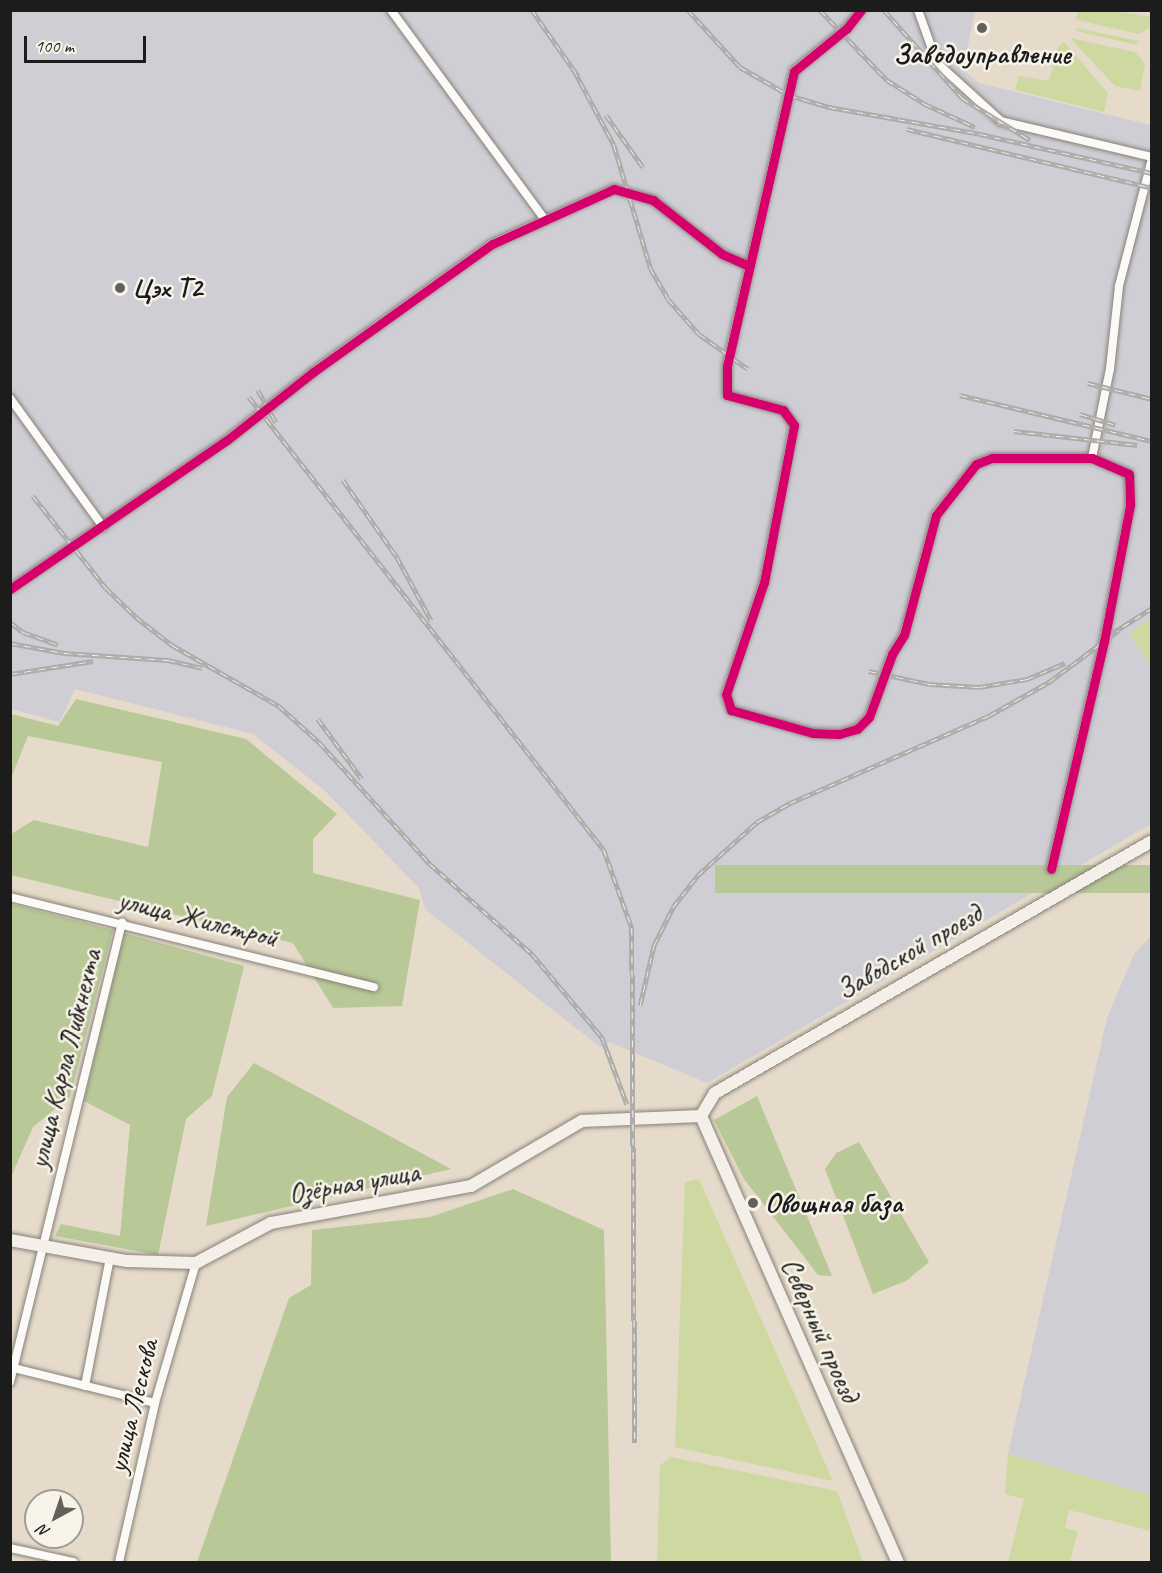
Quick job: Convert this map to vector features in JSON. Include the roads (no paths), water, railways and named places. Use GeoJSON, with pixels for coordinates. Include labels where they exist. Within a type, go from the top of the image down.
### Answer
{"type":"FeatureCollection","features":[{"type":"Feature","properties":{"kind":"street"},"geometry":{"type":"LineString","coordinates":[[391,10],[545,220]]}},
{"type":"Feature","properties":{"kind":"street"},"geometry":{"type":"LineString","coordinates":[[861,10],[847,28],[794,71],[727,366],[727,395],[783,410],[794,425],[793,444],[764,582],[726,694],[731,710],[813,733],[839,734],[857,729],[869,717],[892,654],[904,635],[936,515],[956,486],[976,464],[993,458],[1092,458],[1130,474],[1130,505],[1104,640],[1051,869]]}},
{"type":"Feature","properties":{"kind":"street"},"geometry":{"type":"LineString","coordinates":[[918,10],[937,63],[1001,121],[1152,158],[1119,286],[1110,369],[1092,458]]}},
{"type":"Feature","properties":{"kind":"street"},"geometry":{"type":"LineString","coordinates":[[10,589],[104,526],[492,244],[614,189],[644,195],[722,254],[749,266]]}},
{"type":"Feature","properties":{"kind":"street"},"geometry":{"type":"LineString","coordinates":[[10,398],[104,526]]}},
{"type":"Feature","properties":{"kind":"street","name":"Заводской проезд"},"geometry":{"type":"LineString","coordinates":[[700,1116],[715,1093],[1152,841]]}},
{"type":"Feature","properties":{"kind":"street","name":"улица Жилстрой"},"geometry":{"type":"LineString","coordinates":[[10,897],[122,922],[374,987]]}},
{"type":"Feature","properties":{"kind":"street","name":"улица Карла Либкнехта"},"geometry":{"type":"LineString","coordinates":[[10,1382],[41,1247],[122,922]]}},
{"type":"Feature","properties":{"kind":"street","name":"Озёрная улица"},"geometry":{"type":"LineString","coordinates":[[196,1263],[271,1223],[471,1186],[582,1121],[700,1116]]}},
{"type":"Feature","properties":{"kind":"street","name":"Северный проезд"},"geometry":{"type":"LineString","coordinates":[[700,1116],[898,1563]]}},
{"type":"Feature","properties":{"kind":"street"},"geometry":{"type":"LineString","coordinates":[[10,1240],[110,1257],[196,1263]]}},
{"type":"Feature","properties":{"kind":"street"},"geometry":{"type":"LineString","coordinates":[[85,1386],[110,1257]]}},
{"type":"Feature","properties":{"kind":"street","name":"улица Лескова"},"geometry":{"type":"LineString","coordinates":[[119,1563],[155,1403],[196,1263]]}},
{"type":"Feature","properties":{"kind":"street"},"geometry":{"type":"LineString","coordinates":[[14,1368],[155,1403]]}},
{"type":"Feature","properties":{"kind":"street"},"geometry":{"type":"LineString","coordinates":[[10,1548],[73,1563]]}},
{"type":"Feature","properties":{"kind":"railway"},"geometry":{"type":"LineString","coordinates":[[532,10],[578,76]]}},
{"type":"Feature","properties":{"kind":"railway"},"geometry":{"type":"LineString","coordinates":[[688,10],[740,67],[789,95],[829,107],[980,134],[1152,173]]}},
{"type":"Feature","properties":{"kind":"railway"},"geometry":{"type":"LineString","coordinates":[[820,10],[887,80],[925,104],[975,127]]}},
{"type":"Feature","properties":{"kind":"railway"},"geometry":{"type":"LineString","coordinates":[[884,10],[962,98],[1030,140]]}},
{"type":"Feature","properties":{"kind":"railway"},"geometry":{"type":"LineString","coordinates":[[574,70],[614,145],[651,269],[668,299],[699,334],[748,369]]}},
{"type":"Feature","properties":{"kind":"railway"},"geometry":{"type":"LineString","coordinates":[[606,115],[643,167]]}},
{"type":"Feature","properties":{"kind":"railway"},"geometry":{"type":"LineString","coordinates":[[907,129],[1152,188]]}},
{"type":"Feature","properties":{"kind":"railway"},"geometry":{"type":"LineString","coordinates":[[1088,383],[1152,399]]}},
{"type":"Feature","properties":{"kind":"railway"},"geometry":{"type":"LineString","coordinates":[[258,390],[276,422]]}},
{"type":"Feature","properties":{"kind":"railway"},"geometry":{"type":"LineString","coordinates":[[960,395],[1152,441]]}},
{"type":"Feature","properties":{"kind":"railway"},"geometry":{"type":"LineString","coordinates":[[249,397],[604,850],[632,928],[635,1443]]}},
{"type":"Feature","properties":{"kind":"railway"},"geometry":{"type":"LineString","coordinates":[[1080,414],[1115,425]]}},
{"type":"Feature","properties":{"kind":"railway"},"geometry":{"type":"LineString","coordinates":[[1014,431],[1137,445]]}},
{"type":"Feature","properties":{"kind":"railway"},"geometry":{"type":"LineString","coordinates":[[343,480],[397,557],[431,620]]}},
{"type":"Feature","properties":{"kind":"railway"},"geometry":{"type":"LineString","coordinates":[[33,496],[106,588],[136,617],[172,645],[279,706],[319,742],[430,864],[532,954],[602,1037],[627,1104]]}},
{"type":"Feature","properties":{"kind":"railway"},"geometry":{"type":"LineString","coordinates":[[1111,634],[1152,608]]}},
{"type":"Feature","properties":{"kind":"railway"},"geometry":{"type":"LineString","coordinates":[[10,622],[23,632],[58,645]]}},
{"type":"Feature","properties":{"kind":"railway"},"geometry":{"type":"LineString","coordinates":[[640,1005],[654,945],[673,907],[698,875],[757,822],[790,803],[990,715],[1049,682],[1119,630]]}},
{"type":"Feature","properties":{"kind":"railway"},"geometry":{"type":"LineString","coordinates":[[10,643],[64,653],[168,660],[202,668]]}},
{"type":"Feature","properties":{"kind":"railway"},"geometry":{"type":"LineString","coordinates":[[10,674],[93,661]]}},
{"type":"Feature","properties":{"kind":"railway"},"geometry":{"type":"LineString","coordinates":[[869,671],[929,684],[979,687],[1027,679],[1065,663]]}},
{"type":"Feature","properties":{"kind":"railway"},"geometry":{"type":"LineString","coordinates":[[318,719],[362,779]]}},
{"type":"Feature","properties":{"kind":"place","name":"Заводоуправление"},"geometry":{"type":"Point","coordinates":[982,28]}},
{"type":"Feature","properties":{"kind":"place","name":"Цэх Т2"},"geometry":{"type":"Point","coordinates":[120,288]}},
{"type":"Feature","properties":{"kind":"place","name":"Овощная база"},"geometry":{"type":"Point","coordinates":[753,1203]}}]}
